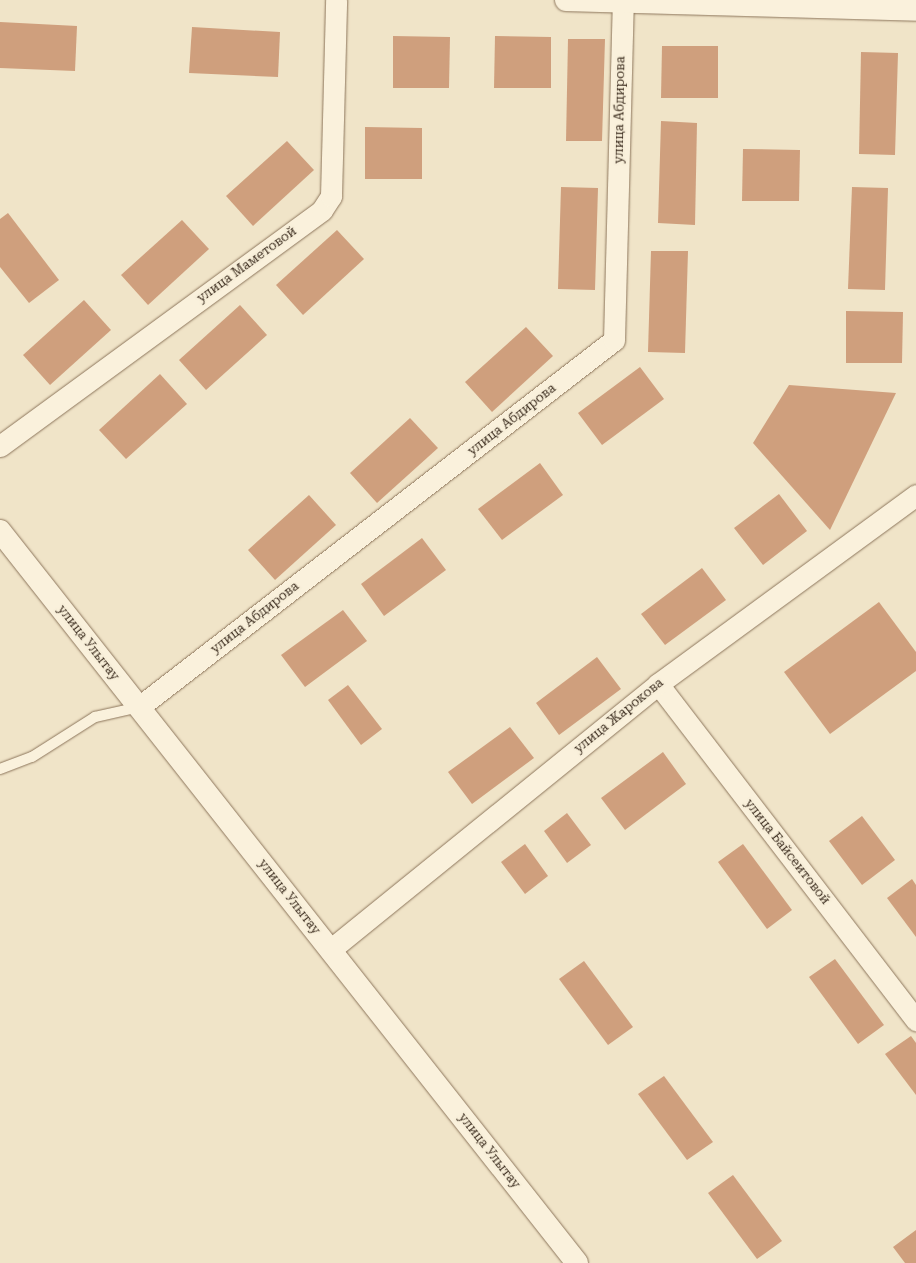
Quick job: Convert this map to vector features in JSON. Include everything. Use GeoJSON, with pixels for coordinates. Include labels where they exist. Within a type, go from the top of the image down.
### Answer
{"type":"FeatureCollection","features":[{"type":"Feature","properties":{"kind":"street","name":"улица Маметовой"},"geometry":{"type":"LineString","coordinates":[[0,446],[322,210],[331,196],[336,0]]}},
{"type":"Feature","properties":{"kind":"street"},"geometry":{"type":"LineString","coordinates":[[566,0],[916,10]]}},
{"type":"Feature","properties":{"kind":"street","name":"улица Абдирова"},"geometry":{"type":"LineString","coordinates":[[139,707],[614,340],[623,1]]}},
{"type":"Feature","properties":{"kind":"street","name":"улица Жарокова"},"geometry":{"type":"LineString","coordinates":[[330,950],[658,684],[916,495]]}},
{"type":"Feature","properties":{"kind":"street","name":"улица Улытау"},"geometry":{"type":"LineString","coordinates":[[0,531],[578,1263]]}},
{"type":"Feature","properties":{"kind":"street","name":"улица Байсеитовой"},"geometry":{"type":"LineString","coordinates":[[658,684],[916,1020]]}},
{"type":"Feature","properties":{"kind":"lane"},"geometry":{"type":"LineString","coordinates":[[0,769],[32,757],[95,717],[139,707]]}},
{"type":"Feature","properties":{"kind":"building"},"geometry":{"type":"Polygon","coordinates":[[[0,22],[77,26],[75,71],[0,68],[0,22]]]}},
{"type":"Feature","properties":{"kind":"building"},"geometry":{"type":"Polygon","coordinates":[[[192,27],[280,32],[278,77],[189,73],[192,27]]]}},
{"type":"Feature","properties":{"kind":"building"},"geometry":{"type":"Polygon","coordinates":[[[393,36],[450,37],[449,88],[393,88],[393,36]]]}},
{"type":"Feature","properties":{"kind":"building"},"geometry":{"type":"Polygon","coordinates":[[[495,36],[551,37],[551,88],[494,88],[495,36]]]}},
{"type":"Feature","properties":{"kind":"building"},"geometry":{"type":"Polygon","coordinates":[[[568,39],[605,39],[602,141],[566,141],[568,39]]]}},
{"type":"Feature","properties":{"kind":"building"},"geometry":{"type":"Polygon","coordinates":[[[662,46],[718,46],[718,98],[661,98],[662,46]]]}},
{"type":"Feature","properties":{"kind":"building"},"geometry":{"type":"Polygon","coordinates":[[[861,52],[898,53],[895,155],[859,154],[861,52]]]}},
{"type":"Feature","properties":{"kind":"building"},"geometry":{"type":"Polygon","coordinates":[[[661,121],[697,123],[695,225],[658,223],[661,121]]]}},
{"type":"Feature","properties":{"kind":"building"},"geometry":{"type":"Polygon","coordinates":[[[365,127],[422,128],[422,179],[365,179],[365,127]]]}},
{"type":"Feature","properties":{"kind":"building"},"geometry":{"type":"Polygon","coordinates":[[[287,141],[314,170],[253,226],[226,196],[287,141]]]}},
{"type":"Feature","properties":{"kind":"building"},"geometry":{"type":"Polygon","coordinates":[[[743,149],[800,150],[799,201],[742,201],[743,149]]]}},
{"type":"Feature","properties":{"kind":"building"},"geometry":{"type":"Polygon","coordinates":[[[561,187],[598,188],[595,290],[558,289],[561,187]]]}},
{"type":"Feature","properties":{"kind":"building"},"geometry":{"type":"Polygon","coordinates":[[[852,187],[888,188],[885,290],[848,289],[852,187]]]}},
{"type":"Feature","properties":{"kind":"building"},"geometry":{"type":"Polygon","coordinates":[[[8,213],[59,280],[29,303],[0,267],[0,219],[8,213]]]}},
{"type":"Feature","properties":{"kind":"building"},"geometry":{"type":"Polygon","coordinates":[[[182,220],[209,249],[148,305],[121,275],[182,220]]]}},
{"type":"Feature","properties":{"kind":"building"},"geometry":{"type":"Polygon","coordinates":[[[337,230],[364,259],[303,315],[276,285],[337,230]]]}},
{"type":"Feature","properties":{"kind":"building"},"geometry":{"type":"Polygon","coordinates":[[[651,251],[688,251],[685,353],[648,352],[651,251]]]}},
{"type":"Feature","properties":{"kind":"building"},"geometry":{"type":"Polygon","coordinates":[[[84,300],[111,330],[50,385],[23,355],[84,300]]]}},
{"type":"Feature","properties":{"kind":"building"},"geometry":{"type":"Polygon","coordinates":[[[240,305],[267,335],[206,390],[179,360],[240,305]]]}},
{"type":"Feature","properties":{"kind":"building"},"geometry":{"type":"Polygon","coordinates":[[[846,311],[903,312],[902,363],[846,363],[846,311]]]}},
{"type":"Feature","properties":{"kind":"building"},"geometry":{"type":"Polygon","coordinates":[[[526,327],[553,356],[492,412],[465,382],[526,327]]]}},
{"type":"Feature","properties":{"kind":"building"},"geometry":{"type":"Polygon","coordinates":[[[640,367],[664,399],[602,445],[578,413],[640,367]]]}},
{"type":"Feature","properties":{"kind":"building"},"geometry":{"type":"Polygon","coordinates":[[[160,374],[187,404],[126,459],[99,430],[160,374]]]}},
{"type":"Feature","properties":{"kind":"building"},"geometry":{"type":"Polygon","coordinates":[[[789,385],[896,393],[830,530],[753,443],[789,385]]]}},
{"type":"Feature","properties":{"kind":"building"},"geometry":{"type":"Polygon","coordinates":[[[410,418],[438,448],[377,503],[350,473],[410,418]]]}},
{"type":"Feature","properties":{"kind":"building"},"geometry":{"type":"Polygon","coordinates":[[[540,463],[563,495],[502,540],[478,509],[540,463]]]}},
{"type":"Feature","properties":{"kind":"building"},"geometry":{"type":"Polygon","coordinates":[[[779,494],[807,531],[763,565],[734,528],[779,494]]]}},
{"type":"Feature","properties":{"kind":"building"},"geometry":{"type":"Polygon","coordinates":[[[309,495],[336,525],[275,580],[248,550],[309,495]]]}},
{"type":"Feature","properties":{"kind":"building"},"geometry":{"type":"Polygon","coordinates":[[[422,538],[446,570],[384,616],[361,584],[422,538]]]}},
{"type":"Feature","properties":{"kind":"building"},"geometry":{"type":"Polygon","coordinates":[[[702,568],[726,600],[665,645],[641,614],[702,568]]]}},
{"type":"Feature","properties":{"kind":"building"},"geometry":{"type":"Polygon","coordinates":[[[879,602],[916,652],[916,671],[830,734],[784,672],[879,602]]]}},
{"type":"Feature","properties":{"kind":"building"},"geometry":{"type":"Polygon","coordinates":[[[343,610],[367,641],[305,687],[281,655],[343,610]]]}},
{"type":"Feature","properties":{"kind":"building"},"geometry":{"type":"Polygon","coordinates":[[[597,657],[621,689],[559,735],[536,703],[597,657]]]}},
{"type":"Feature","properties":{"kind":"building"},"geometry":{"type":"Polygon","coordinates":[[[348,685],[382,729],[361,745],[328,700],[348,685]]]}},
{"type":"Feature","properties":{"kind":"building"},"geometry":{"type":"Polygon","coordinates":[[[510,727],[534,758],[472,804],[448,772],[510,727]]]}},
{"type":"Feature","properties":{"kind":"building"},"geometry":{"type":"Polygon","coordinates":[[[663,752],[686,784],[625,830],[601,798],[663,752]]]}},
{"type":"Feature","properties":{"kind":"building"},"geometry":{"type":"Polygon","coordinates":[[[567,813],[591,845],[567,863],[544,831],[567,813]]]}},
{"type":"Feature","properties":{"kind":"building"},"geometry":{"type":"Polygon","coordinates":[[[862,816],[895,860],[862,885],[829,841],[862,816]]]}},
{"type":"Feature","properties":{"kind":"building"},"geometry":{"type":"Polygon","coordinates":[[[525,844],[548,876],[525,894],[501,862],[525,844]]]}},
{"type":"Feature","properties":{"kind":"building"},"geometry":{"type":"Polygon","coordinates":[[[743,844],[792,910],[767,929],[718,862],[743,844]]]}},
{"type":"Feature","properties":{"kind":"building"},"geometry":{"type":"Polygon","coordinates":[[[912,879],[916,885],[916,937],[887,898],[912,879]]]}},
{"type":"Feature","properties":{"kind":"building"},"geometry":{"type":"Polygon","coordinates":[[[835,959],[884,1025],[858,1044],[809,977],[835,959]]]}},
{"type":"Feature","properties":{"kind":"building"},"geometry":{"type":"Polygon","coordinates":[[[584,961],[633,1027],[608,1045],[559,979],[584,961]]]}},
{"type":"Feature","properties":{"kind":"building"},"geometry":{"type":"Polygon","coordinates":[[[911,1036],[916,1043],[916,1095],[885,1054],[911,1036]]]}},
{"type":"Feature","properties":{"kind":"building"},"geometry":{"type":"Polygon","coordinates":[[[664,1076],[713,1142],[687,1160],[638,1094],[664,1076]]]}},
{"type":"Feature","properties":{"kind":"building"},"geometry":{"type":"Polygon","coordinates":[[[733,1175],[782,1241],[757,1259],[708,1193],[733,1175]]]}},
{"type":"Feature","properties":{"kind":"building"},"geometry":{"type":"Polygon","coordinates":[[[916,1230],[916,1263],[905,1263],[893,1247],[916,1230]]]}}]}
